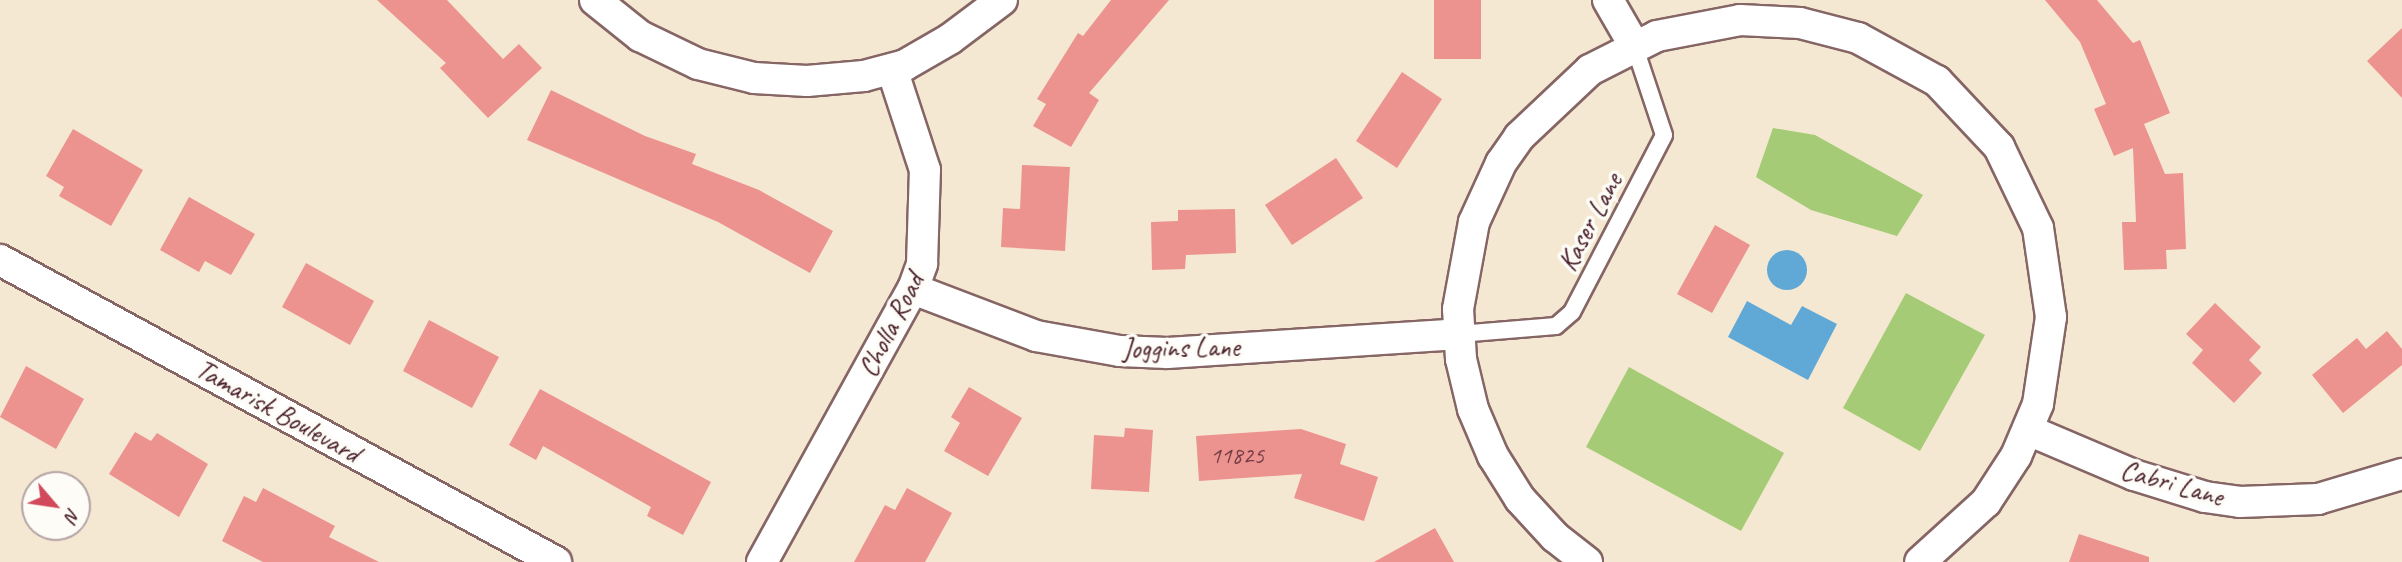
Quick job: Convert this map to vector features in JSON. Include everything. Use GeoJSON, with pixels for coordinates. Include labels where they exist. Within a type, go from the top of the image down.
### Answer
{"type":"FeatureCollection","features":[{"type":"Feature","properties":{"kind":"street"},"geometry":{"type":"LineString","coordinates":[[595,0],[668,52],[727,72],[807,81],[892,69],[950,39],[1002,0]]}},
{"type":"Feature","properties":{"kind":"street"},"geometry":{"type":"LineString","coordinates":[[1608,0],[1634,45]]}},
{"type":"Feature","properties":{"kind":"street"},"geometry":{"type":"LineString","coordinates":[[1587,562],[1537,519],[1505,478],[1472,409],[1459,334],[1466,253],[1486,191],[1501,163],[1564,90],[1634,45],[1709,23],[1800,23],[1885,49],[1959,101],[2015,173],[2045,257],[2049,347],[2028,430],[1986,502],[1920,562]]}},
{"type":"Feature","properties":{"kind":"street","name":"Cholla Road"},"geometry":{"type":"LineString","coordinates":[[762,562],[913,289],[926,234],[925,170],[892,69]]}},
{"type":"Feature","properties":{"kind":"street","name":"Tamarisk Boulevard"},"geometry":{"type":"LineString","coordinates":[[0,260],[556,562]]}},
{"type":"Feature","properties":{"kind":"street","name":"Joggins Lane"},"geometry":{"type":"LineString","coordinates":[[913,289],[1036,336],[1120,351],[1167,352],[1459,334]]}},
{"type":"Feature","properties":{"kind":"street","name":"Cabri Lane"},"geometry":{"type":"LineString","coordinates":[[2028,430],[2134,475],[2204,497],[2241,502],[2318,499],[2400,482]]}},
{"type":"Feature","properties":{"kind":"lane","name":"Kaser Lane"},"geometry":{"type":"LineString","coordinates":[[1459,334],[1556,326],[1572,312],[1664,135],[1634,45]]}},
{"type":"Feature","properties":{"kind":"green space"},"geometry":{"type":"Polygon","coordinates":[[[1773,128],[1815,135],[1923,195],[1897,236],[1811,210],[1756,177],[1773,128]]]}},
{"type":"Feature","properties":{"kind":"green space"},"geometry":{"type":"Polygon","coordinates":[[[1906,293],[1985,335],[1920,451],[1843,408],[1906,293]]]}},
{"type":"Feature","properties":{"kind":"green space"},"geometry":{"type":"Polygon","coordinates":[[[1629,367],[1784,453],[1741,531],[1586,447],[1629,367]]]}},
{"type":"Feature","properties":{"kind":"water"},"geometry":{"type":"Polygon","coordinates":[[[1787,250],[1795,251],[1801,256],[1806,262],[1806,278],[1801,284],[1795,289],[1787,290],[1779,289],[1773,284],[1768,278],[1767,270],[1768,262],[1773,256],[1779,251],[1787,250]]]}},
{"type":"Feature","properties":{"kind":"water"},"geometry":{"type":"Polygon","coordinates":[[[1747,301],[1791,325],[1802,306],[1837,324],[1808,380],[1728,337],[1747,301]]]}},
{"type":"Feature","properties":{"kind":"building"},"geometry":{"type":"Polygon","coordinates":[[[377,0],[447,0],[503,59],[519,44],[542,68],[488,118],[440,68],[446,63],[377,0]]]}},
{"type":"Feature","properties":{"kind":"building"},"geometry":{"type":"Polygon","coordinates":[[[1111,0],[1169,0],[1089,93],[1099,100],[1071,147],[1033,126],[1046,104],[1037,99],[1078,33],[1083,36],[1111,0]]]}},
{"type":"Feature","properties":{"kind":"building"},"geometry":{"type":"Polygon","coordinates":[[[1434,0],[1481,0],[1481,59],[1434,59],[1434,0]]]}},
{"type":"Feature","properties":{"kind":"building"},"geometry":{"type":"Polygon","coordinates":[[[2045,0],[2097,0],[2133,43],[2140,40],[2170,113],[2144,124],[2165,174],[2183,173],[2186,249],[2166,250],[2167,269],[2124,270],[2122,222],[2136,222],[2133,148],[2114,156],[2094,109],[2106,104],[2080,42],[2045,0]]]}},
{"type":"Feature","properties":{"kind":"building"},"geometry":{"type":"Polygon","coordinates":[[[2402,28],[2402,98],[2367,61],[2402,28]]]}},
{"type":"Feature","properties":{"kind":"building"},"geometry":{"type":"Polygon","coordinates":[[[1402,72],[1442,99],[1397,168],[1356,141],[1402,72]]]}},
{"type":"Feature","properties":{"kind":"building"},"geometry":{"type":"Polygon","coordinates":[[[551,90],[645,136],[696,154],[692,164],[759,190],[833,231],[810,273],[718,222],[527,140],[551,90]]]}},
{"type":"Feature","properties":{"kind":"building"},"geometry":{"type":"Polygon","coordinates":[[[73,129],[143,170],[111,226],[59,196],[64,187],[46,176],[73,129]]]}},
{"type":"Feature","properties":{"kind":"building"},"geometry":{"type":"Polygon","coordinates":[[[1336,158],[1363,198],[1292,245],[1265,205],[1336,158]]]}},
{"type":"Feature","properties":{"kind":"building"},"geometry":{"type":"Polygon","coordinates":[[[1022,165],[1070,167],[1065,251],[1001,247],[1003,208],[1020,209],[1022,165]]]}},
{"type":"Feature","properties":{"kind":"building"},"geometry":{"type":"Polygon","coordinates":[[[189,197],[255,234],[231,275],[205,261],[199,272],[160,250],[189,197]]]}},
{"type":"Feature","properties":{"kind":"building"},"geometry":{"type":"Polygon","coordinates":[[[1235,209],[1236,253],[1186,255],[1185,269],[1152,270],[1151,222],[1178,221],[1178,210],[1235,209]]]}},
{"type":"Feature","properties":{"kind":"building"},"geometry":{"type":"Polygon","coordinates":[[[1715,225],[1750,245],[1712,313],[1677,294],[1715,225]]]}},
{"type":"Feature","properties":{"kind":"building"},"geometry":{"type":"Polygon","coordinates":[[[306,263],[374,301],[350,345],[282,307],[306,263]]]}},
{"type":"Feature","properties":{"kind":"building"},"geometry":{"type":"Polygon","coordinates":[[[2215,303],[2261,347],[2249,360],[2262,373],[2234,403],[2192,363],[2203,350],[2186,334],[2215,303]]]}},
{"type":"Feature","properties":{"kind":"building"},"geometry":{"type":"Polygon","coordinates":[[[429,320],[499,357],[472,408],[403,371],[429,320]]]}},
{"type":"Feature","properties":{"kind":"building"},"geometry":{"type":"Polygon","coordinates":[[[2387,331],[2402,349],[2402,365],[2343,413],[2312,375],[2357,338],[2366,349],[2387,331]]]}},
{"type":"Feature","properties":{"kind":"building"},"geometry":{"type":"Polygon","coordinates":[[[26,366],[84,399],[56,449],[0,417],[26,366]]]}},
{"type":"Feature","properties":{"kind":"building"},"geometry":{"type":"Polygon","coordinates":[[[969,387],[1022,418],[988,476],[944,451],[960,423],[951,417],[969,387]]]}},
{"type":"Feature","properties":{"kind":"building"},"geometry":{"type":"Polygon","coordinates":[[[540,389],[711,482],[683,535],[647,516],[651,507],[543,446],[536,460],[509,445],[540,389]]]}},
{"type":"Feature","properties":{"kind":"building"},"geometry":{"type":"Polygon","coordinates":[[[1125,428],[1153,430],[1149,492],[1091,489],[1094,435],[1124,437],[1125,428]]]}},
{"type":"Feature","properties":{"kind":"building"},"geometry":{"type":"Polygon","coordinates":[[[1301,429],[1346,444],[1340,464],[1378,477],[1364,521],[1294,498],[1302,474],[1199,481],[1196,436],[1301,429]]]}},
{"type":"Feature","properties":{"kind":"building"},"geometry":{"type":"Polygon","coordinates":[[[135,432],[151,441],[157,433],[208,464],[179,517],[109,474],[135,432]]]}},
{"type":"Feature","properties":{"kind":"building"},"geometry":{"type":"Polygon","coordinates":[[[263,488],[335,526],[329,537],[379,562],[263,562],[222,541],[244,496],[256,502],[263,488]]]}},
{"type":"Feature","properties":{"kind":"building"},"geometry":{"type":"Polygon","coordinates":[[[907,488],[952,513],[925,562],[854,562],[885,505],[895,510],[907,488]]]}},
{"type":"Feature","properties":{"kind":"building"},"geometry":{"type":"Polygon","coordinates":[[[1435,528],[1454,562],[1374,562],[1435,528]]]}},
{"type":"Feature","properties":{"kind":"building"},"geometry":{"type":"Polygon","coordinates":[[[2079,534],[2149,557],[2149,562],[2069,562],[2079,534]]]}}]}
